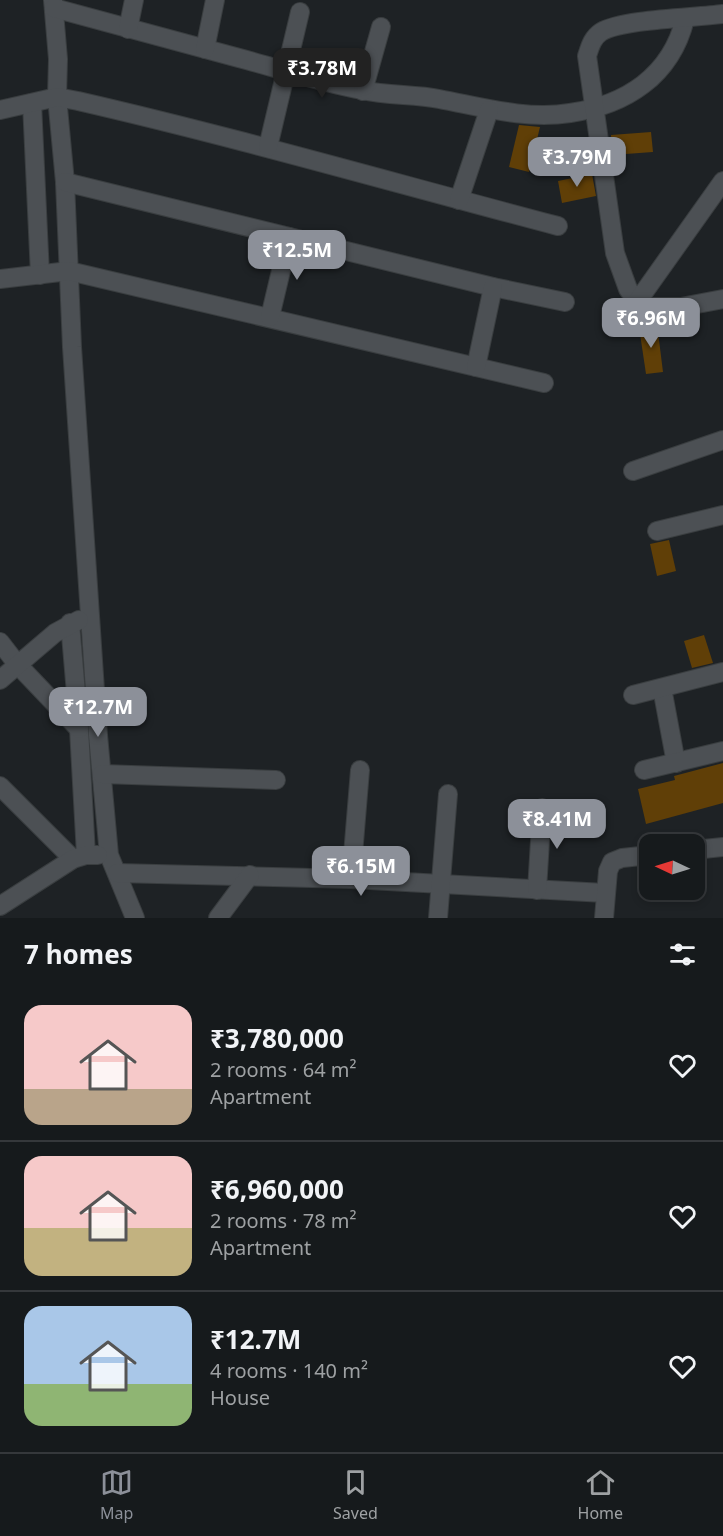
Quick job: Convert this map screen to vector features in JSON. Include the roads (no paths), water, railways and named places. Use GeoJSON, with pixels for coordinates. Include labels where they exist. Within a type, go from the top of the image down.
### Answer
{"type":"FeatureCollection","features":[{"type":"Feature","properties":{"kind":"street"},"geometry":{"type":"LineString","coordinates":[[128,29],[134,0]]}},
{"type":"Feature","properties":{"kind":"street"},"geometry":{"type":"LineString","coordinates":[[205,49],[215,0]]}},
{"type":"Feature","properties":{"kind":"street"},"geometry":{"type":"LineString","coordinates":[[135,918],[109,855],[88,616],[65,182],[57,97],[58,59],[54,4],[128,29],[363,91],[436,98],[489,110],[539,115],[570,113],[626,97],[646,83],[665,62],[681,37],[685,19]]}},
{"type":"Feature","properties":{"kind":"street"},"geometry":{"type":"LineString","coordinates":[[268,147],[300,12]]}},
{"type":"Feature","properties":{"kind":"street"},"geometry":{"type":"LineString","coordinates":[[723,14],[625,24],[600,33],[591,41],[587,56],[615,254],[627,289],[638,302],[651,307],[681,307],[723,299]]}},
{"type":"Feature","properties":{"kind":"street"},"geometry":{"type":"LineString","coordinates":[[363,91],[381,27]]}},
{"type":"Feature","properties":{"kind":"street"},"geometry":{"type":"LineString","coordinates":[[0,111],[57,97],[268,147],[558,226]]}},
{"type":"Feature","properties":{"kind":"street"},"geometry":{"type":"LineString","coordinates":[[32,103],[40,275]]}},
{"type":"Feature","properties":{"kind":"street"},"geometry":{"type":"LineString","coordinates":[[459,200],[489,110]]}},
{"type":"Feature","properties":{"kind":"street"},"geometry":{"type":"LineString","coordinates":[[638,302],[723,181]]}},
{"type":"Feature","properties":{"kind":"street"},"geometry":{"type":"LineString","coordinates":[[65,182],[493,287],[566,302]]}},
{"type":"Feature","properties":{"kind":"street"},"geometry":{"type":"LineString","coordinates":[[270,317],[289,237]]}},
{"type":"Feature","properties":{"kind":"street"},"geometry":{"type":"LineString","coordinates":[[0,279],[69,271],[544,383]]}},
{"type":"Feature","properties":{"kind":"street"},"geometry":{"type":"LineString","coordinates":[[476,367],[493,287]]}},
{"type":"Feature","properties":{"kind":"street"},"geometry":{"type":"LineString","coordinates":[[633,471],[723,440]]}},
{"type":"Feature","properties":{"kind":"street"},"geometry":{"type":"LineString","coordinates":[[657,531],[723,514]]}},
{"type":"Feature","properties":{"kind":"street"},"geometry":{"type":"LineString","coordinates":[[0,680],[69,623],[88,616]]}},
{"type":"Feature","properties":{"kind":"street"},"geometry":{"type":"LineString","coordinates":[[69,623],[79,729],[80,857]]}},
{"type":"Feature","properties":{"kind":"street"},"geometry":{"type":"LineString","coordinates":[[0,642],[17,664],[79,729]]}},
{"type":"Feature","properties":{"kind":"street"},"geometry":{"type":"LineString","coordinates":[[633,695],[723,672]]}},
{"type":"Feature","properties":{"kind":"street"},"geometry":{"type":"LineString","coordinates":[[662,688],[676,763]]}},
{"type":"Feature","properties":{"kind":"street"},"geometry":{"type":"LineString","coordinates":[[644,771],[723,751]]}},
{"type":"Feature","properties":{"kind":"street"},"geometry":{"type":"LineString","coordinates":[[351,879],[360,770]]}},
{"type":"Feature","properties":{"kind":"street"},"geometry":{"type":"LineString","coordinates":[[102,774],[276,780]]}},
{"type":"Feature","properties":{"kind":"street"},"geometry":{"type":"LineString","coordinates":[[0,786],[80,857]]}},
{"type":"Feature","properties":{"kind":"street"},"geometry":{"type":"LineString","coordinates":[[438,918],[448,794]]}},
{"type":"Feature","properties":{"kind":"street"},"geometry":{"type":"LineString","coordinates":[[537,890],[542,808]]}},
{"type":"Feature","properties":{"kind":"street"},"geometry":{"type":"LineString","coordinates":[[705,849],[723,847]]}},
{"type":"Feature","properties":{"kind":"street"},"geometry":{"type":"LineString","coordinates":[[0,906],[80,857],[109,855]]}},
{"type":"Feature","properties":{"kind":"street"},"geometry":{"type":"LineString","coordinates":[[604,918],[608,871],[612,862],[622,858],[639,856]]}},
{"type":"Feature","properties":{"kind":"street"},"geometry":{"type":"LineString","coordinates":[[117,873],[351,879],[605,893]]}},
{"type":"Feature","properties":{"kind":"street"},"geometry":{"type":"LineString","coordinates":[[218,918],[250,875]]}}]}
